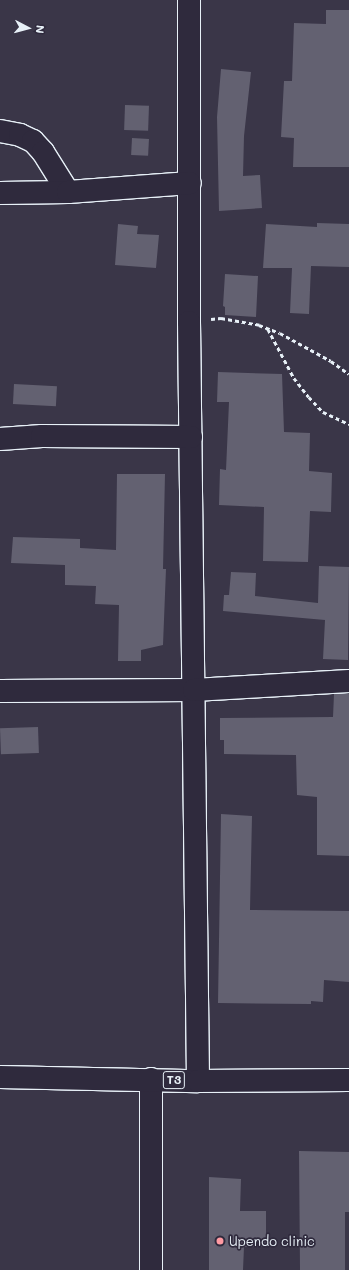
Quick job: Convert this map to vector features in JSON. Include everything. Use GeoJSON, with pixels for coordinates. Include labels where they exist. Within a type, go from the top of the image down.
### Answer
{"type":"FeatureCollection","features":[{"type":"Feature","properties":{"kind":"main road"},"geometry":{"type":"LineString","coordinates":[[188,0],[190,183],[189,322],[198,1081]]}},
{"type":"Feature","properties":{"kind":"main road"},"geometry":{"type":"LineString","coordinates":[[0,131],[20,135],[33,141],[43,152],[68,192]]}},
{"type":"Feature","properties":{"kind":"main road"},"geometry":{"type":"LineString","coordinates":[[0,193],[68,192],[190,183]]}},
{"type":"Feature","properties":{"kind":"main road"},"geometry":{"type":"LineString","coordinates":[[0,439],[42,436],[191,437]]}},
{"type":"Feature","properties":{"kind":"main road"},"geometry":{"type":"LineString","coordinates":[[0,691],[194,690],[349,680]]}},
{"type":"Feature","properties":{"kind":"main road","name":"T3"},"geometry":{"type":"LineString","coordinates":[[0,1077],[198,1081],[349,1080]]}},
{"type":"Feature","properties":{"kind":"main road"},"geometry":{"type":"LineString","coordinates":[[151,1079],[151,1270]]}},
{"type":"Feature","properties":{"kind":"path"},"geometry":{"type":"LineString","coordinates":[[189,322],[221,318],[268,328],[331,360],[349,374]]}},
{"type":"Feature","properties":{"kind":"path"},"geometry":{"type":"LineString","coordinates":[[268,328],[290,372],[309,397],[323,412],[349,424]]}},
{"type":"Feature","properties":{"kind":"building"},"geometry":{"type":"Polygon","coordinates":[[[326,10],[349,10],[349,167],[293,167],[294,138],[281,137],[284,81],[292,81],[294,23],[326,24],[326,10]]]}},
{"type":"Feature","properties":{"kind":"building"},"geometry":{"type":"Polygon","coordinates":[[[221,69],[251,72],[244,136],[243,176],[260,175],[262,208],[219,211],[217,117],[221,69]]]}},
{"type":"Feature","properties":{"kind":"building"},"geometry":{"type":"Polygon","coordinates":[[[125,105],[149,106],[148,131],[124,130],[125,105]]]}},
{"type":"Feature","properties":{"kind":"building"},"geometry":{"type":"Polygon","coordinates":[[[132,138],[149,139],[148,156],[131,155],[132,138]]]}},
{"type":"Feature","properties":{"kind":"building"},"geometry":{"type":"Polygon","coordinates":[[[317,223],[349,224],[349,267],[311,266],[309,314],[290,313],[292,268],[263,268],[266,224],[317,227],[317,223]]]}},
{"type":"Feature","properties":{"kind":"building"},"geometry":{"type":"Polygon","coordinates":[[[118,224],[138,226],[137,234],[159,235],[156,268],[115,265],[118,224]]]}},
{"type":"Feature","properties":{"kind":"building"},"geometry":{"type":"Polygon","coordinates":[[[225,274],[258,276],[256,317],[225,315],[225,307],[223,306],[225,274]]]}},
{"type":"Feature","properties":{"kind":"building"},"geometry":{"type":"Polygon","coordinates":[[[218,372],[282,374],[284,432],[310,433],[309,471],[332,473],[331,512],[310,511],[308,562],[263,561],[264,507],[219,505],[220,469],[226,470],[229,402],[217,402],[218,372]]]}},
{"type":"Feature","properties":{"kind":"building"},"geometry":{"type":"Polygon","coordinates":[[[14,384],[57,386],[56,406],[13,404],[14,384]]]}},
{"type":"Feature","properties":{"kind":"building"},"geometry":{"type":"Polygon","coordinates":[[[117,474],[165,474],[163,569],[166,569],[163,645],[141,650],[141,661],[118,661],[119,605],[95,604],[96,586],[65,585],[65,565],[11,563],[13,537],[80,539],[80,548],[116,550],[117,474]]]}},
{"type":"Feature","properties":{"kind":"building"},"geometry":{"type":"Polygon","coordinates":[[[319,566],[349,567],[348,660],[323,659],[325,620],[223,611],[224,595],[229,595],[231,572],[256,573],[255,596],[318,603],[319,566]]]}},
{"type":"Feature","properties":{"kind":"building"},"geometry":{"type":"Polygon","coordinates":[[[334,694],[349,694],[349,856],[317,855],[317,797],[297,795],[296,755],[224,754],[224,740],[220,740],[220,718],[333,717],[334,694]]]}},
{"type":"Feature","properties":{"kind":"building"},"geometry":{"type":"Polygon","coordinates":[[[38,727],[39,753],[1,754],[0,728],[38,727]]]}},
{"type":"Feature","properties":{"kind":"building"},"geometry":{"type":"Polygon","coordinates":[[[221,814],[252,816],[250,910],[349,911],[349,982],[324,980],[323,1002],[311,1001],[311,1004],[218,1003],[221,814]]]}},
{"type":"Feature","properties":{"kind":"building"},"geometry":{"type":"Polygon","coordinates":[[[299,1151],[349,1152],[349,1212],[345,1212],[345,1270],[300,1270],[299,1151]]]}},
{"type":"Feature","properties":{"kind":"building"},"geometry":{"type":"Polygon","coordinates":[[[209,1177],[241,1179],[240,1211],[266,1211],[266,1247],[244,1247],[243,1270],[209,1270],[209,1177]]]}},
{"type":"Feature","properties":{"kind":"place","name":"Upendo clinic"},"geometry":{"type":"Point","coordinates":[220,1241]}}]}
